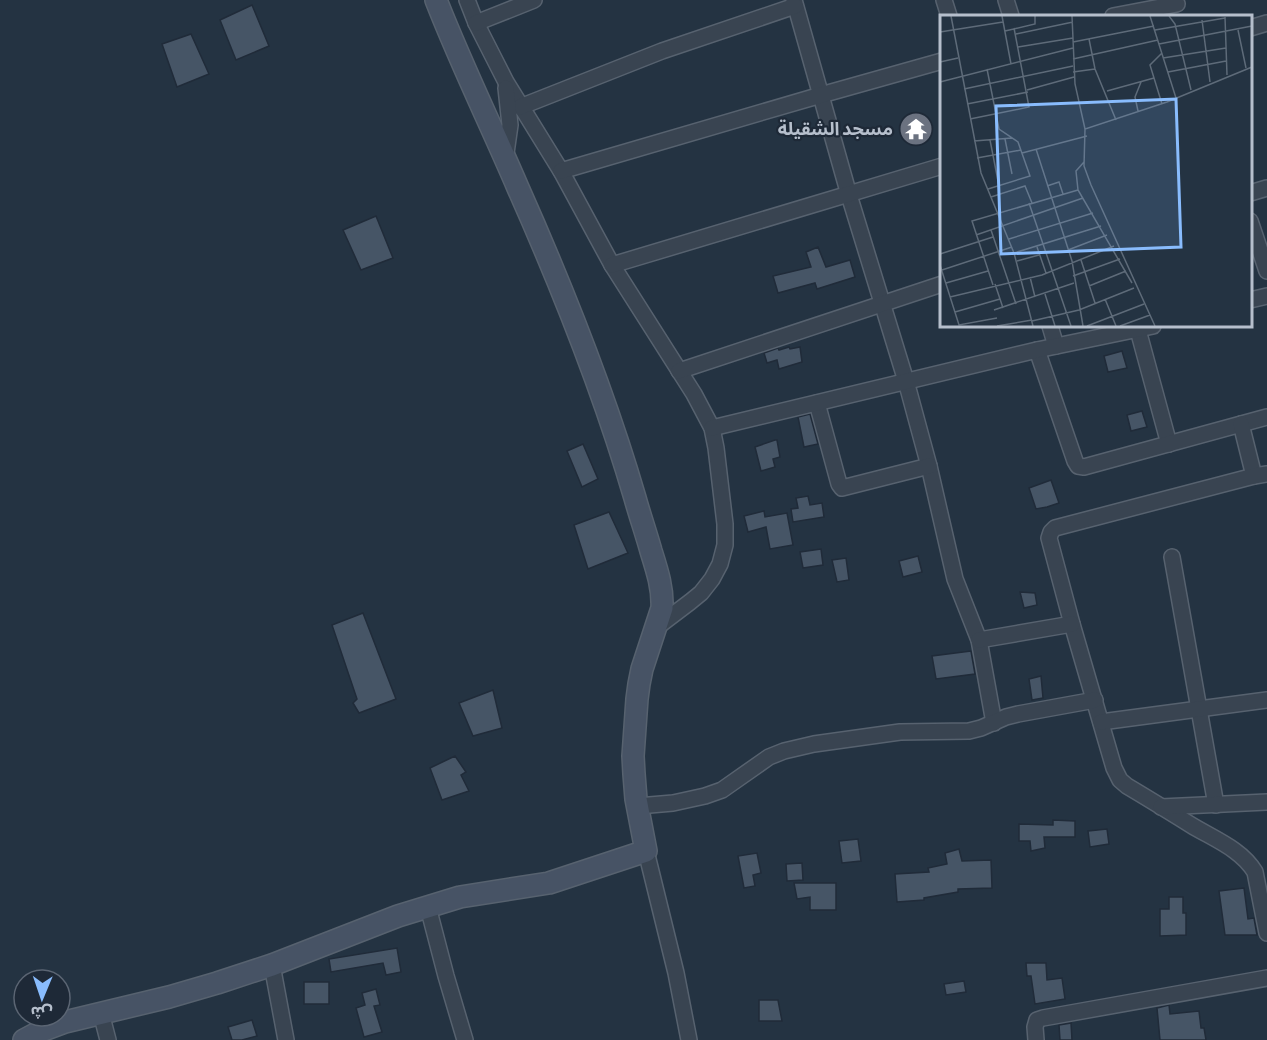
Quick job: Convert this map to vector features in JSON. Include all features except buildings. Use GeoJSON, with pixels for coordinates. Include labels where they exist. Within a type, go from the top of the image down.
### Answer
{"type":"FeatureCollection","features":[{"type":"Feature","properties":{"kind":"street"},"geometry":{"type":"LineString","coordinates":[[436,0],[556,276],[601,394],[658,574],[663,595],[662,608],[639,684],[633,756],[638,806],[646,851],[676,973],[689,1040]]}},
{"type":"Feature","properties":{"kind":"street"},"geometry":{"type":"LineString","coordinates":[[467,0],[520,107],[561,171],[612,266],[694,394],[712,428],[725,524],[725,545],[720,564],[712,579],[701,592],[657,627]]}},
{"type":"Feature","properties":{"kind":"street"},"geometry":{"type":"LineString","coordinates":[[476,22],[534,0]]}},
{"type":"Feature","properties":{"kind":"street"},"geometry":{"type":"LineString","coordinates":[[944,0],[949,15]]}},
{"type":"Feature","properties":{"kind":"street"},"geometry":{"type":"LineString","coordinates":[[1006,0],[1011,15]]}},
{"type":"Feature","properties":{"kind":"street"},"geometry":{"type":"LineString","coordinates":[[520,107],[662,51],[795,3],[849,195],[906,381],[955,579],[979,640],[994,723]]}},
{"type":"Feature","properties":{"kind":"street"},"geometry":{"type":"LineString","coordinates":[[1120,15],[1178,7]]}},
{"type":"Feature","properties":{"kind":"street"},"geometry":{"type":"LineString","coordinates":[[1252,28],[1267,23]]}},
{"type":"Feature","properties":{"kind":"street"},"geometry":{"type":"LineString","coordinates":[[561,171],[940,63]]}},
{"type":"Feature","properties":{"kind":"street"},"geometry":{"type":"LineString","coordinates":[[505,160],[510,125],[506,82]]}},
{"type":"Feature","properties":{"kind":"street"},"geometry":{"type":"LineString","coordinates":[[612,266],[940,167]]}},
{"type":"Feature","properties":{"kind":"street"},"geometry":{"type":"LineString","coordinates":[[1252,193],[1267,188]]}},
{"type":"Feature","properties":{"kind":"street"},"geometry":{"type":"LineString","coordinates":[[1252,225],[1267,271]]}},
{"type":"Feature","properties":{"kind":"street"},"geometry":{"type":"LineString","coordinates":[[679,371],[940,285]]}},
{"type":"Feature","properties":{"kind":"street"},"geometry":{"type":"LineString","coordinates":[[1252,300],[1267,296]]}},
{"type":"Feature","properties":{"kind":"street"},"geometry":{"type":"LineString","coordinates":[[1050,327],[1056,346]]}},
{"type":"Feature","properties":{"kind":"street"},"geometry":{"type":"LineString","coordinates":[[712,428],[1037,350],[1149,327]]}},
{"type":"Feature","properties":{"kind":"street"},"geometry":{"type":"LineString","coordinates":[[1138,330],[1169,444]]}},
{"type":"Feature","properties":{"kind":"street"},"geometry":{"type":"LineString","coordinates":[[1037,350],[1078,466],[1084,467],[1267,417]]}},
{"type":"Feature","properties":{"kind":"street"},"geometry":{"type":"LineString","coordinates":[[818,403],[839,484],[842,488],[928,466]]}},
{"type":"Feature","properties":{"kind":"street"},"geometry":{"type":"LineString","coordinates":[[1241,424],[1261,475],[1055,528],[1049,538],[1114,768],[1120,780],[1232,849],[1250,864],[1254,872],[1267,933]]}},
{"type":"Feature","properties":{"kind":"street"},"geometry":{"type":"LineString","coordinates":[[1172,557],[1216,805]]}},
{"type":"Feature","properties":{"kind":"street"},"geometry":{"type":"LineString","coordinates":[[979,640],[1072,624]]}},
{"type":"Feature","properties":{"kind":"street"},"geometry":{"type":"LineString","coordinates":[[638,806],[673,803],[705,796],[730,785],[769,757],[792,749],[900,732],[969,731],[1018,714],[1095,700]]}},
{"type":"Feature","properties":{"kind":"street"},"geometry":{"type":"LineString","coordinates":[[1101,722],[1267,700]]}},
{"type":"Feature","properties":{"kind":"street"},"geometry":{"type":"LineString","coordinates":[[1161,807],[1267,802]]}},
{"type":"Feature","properties":{"kind":"street"},"geometry":{"type":"LineString","coordinates":[[24,1040],[65,1022],[179,994],[272,965],[368,927],[460,897],[549,883],[646,851]]}},
{"type":"Feature","properties":{"kind":"street"},"geometry":{"type":"LineString","coordinates":[[428,907],[465,1040]]}},
{"type":"Feature","properties":{"kind":"street"},"geometry":{"type":"LineString","coordinates":[[272,965],[286,1040]]}},
{"type":"Feature","properties":{"kind":"street"},"geometry":{"type":"LineString","coordinates":[[1036,1040],[1037,1020],[1043,1018],[1267,978]]}},
{"type":"Feature","properties":{"kind":"street"},"geometry":{"type":"LineString","coordinates":[[101,1013],[108,1040]]}},
{"type":"Feature","properties":{"kind":"place","name":"مسجد الشقيلة"},"geometry":{"type":"Point","coordinates":[916,129]}}]}
